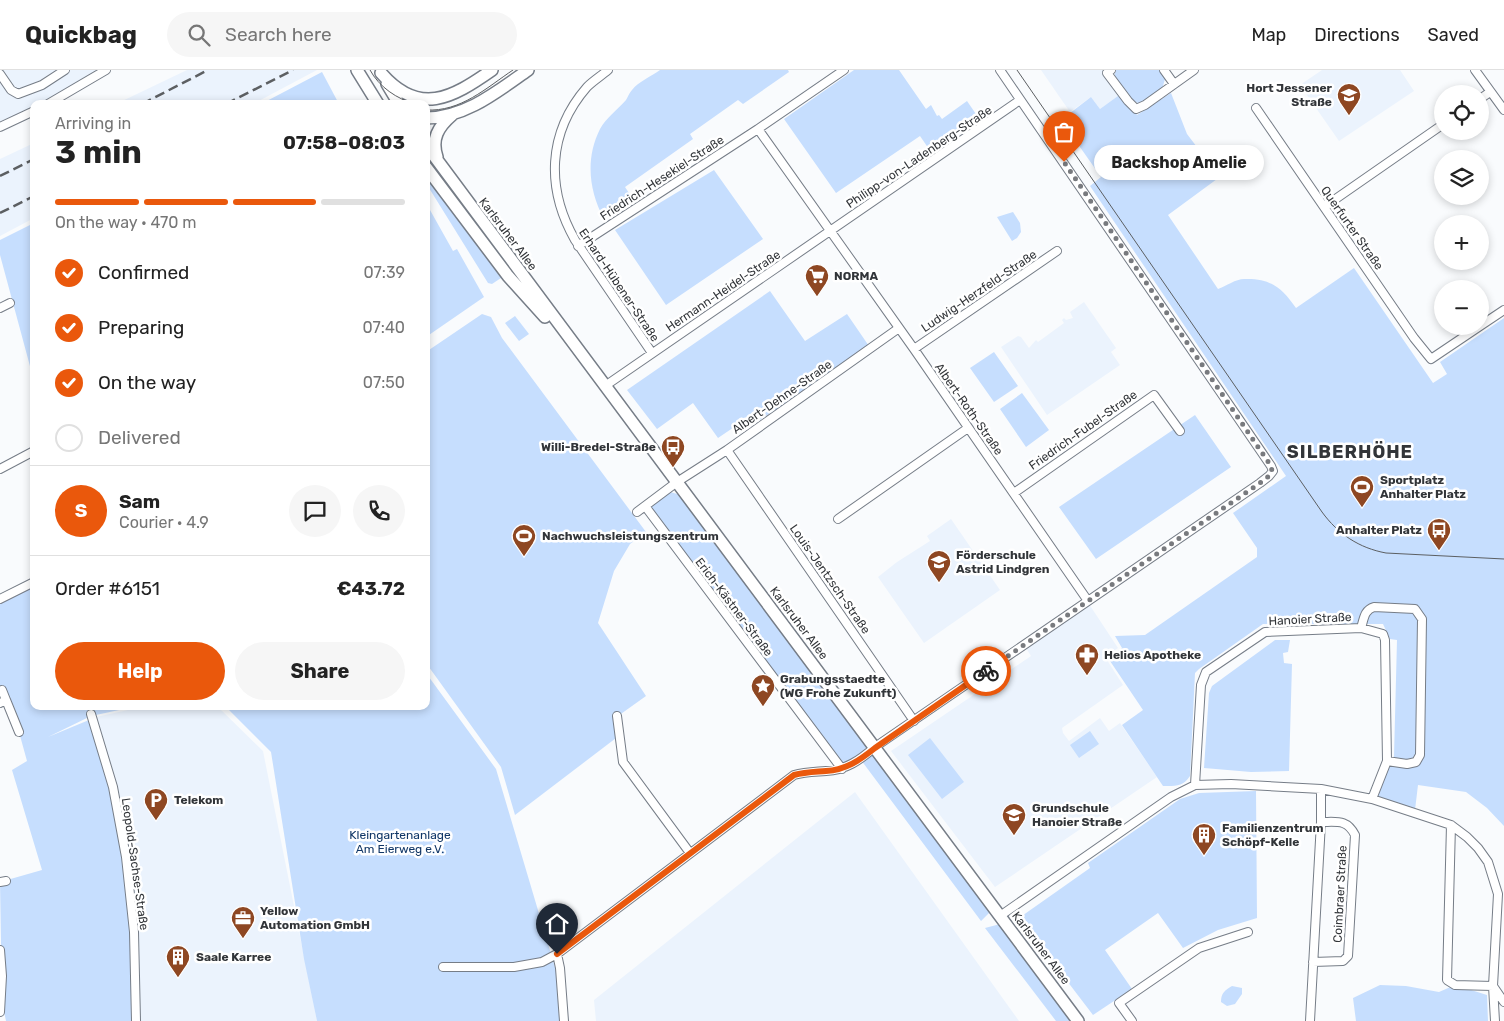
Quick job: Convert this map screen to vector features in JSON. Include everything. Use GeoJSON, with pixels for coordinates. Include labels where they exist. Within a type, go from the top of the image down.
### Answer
{"type":"FeatureCollection","features":[{"type":"Feature","properties":{"kind":"street"},"geometry":{"type":"LineString","coordinates":[[0,74],[11,90],[18,94],[42,85],[66,70]]}},
{"type":"Feature","properties":{"kind":"street"},"geometry":{"type":"LineString","coordinates":[[55,100],[106,70]]}},
{"type":"Feature","properties":{"kind":"street"},"geometry":{"type":"LineString","coordinates":[[357,70],[375,100]]}},
{"type":"Feature","properties":{"kind":"street"},"geometry":{"type":"LineString","coordinates":[[380,71],[398,89],[419,98],[440,98],[452,95],[492,70]]}},
{"type":"Feature","properties":{"kind":"street"},"geometry":{"type":"LineString","coordinates":[[440,164],[435,150],[436,136],[443,123],[452,115],[479,102],[528,70]]}},
{"type":"Feature","properties":{"kind":"street","name":"Erhard-Hübener-Straße"},"geometry":{"type":"LineString","coordinates":[[608,70],[588,87],[569,113],[555,150],[555,184],[559,205],[566,225],[578,246],[652,353]]}},
{"type":"Feature","properties":{"kind":"street","name":"Friedrich-Hesekiel-Straße"},"geometry":{"type":"LineString","coordinates":[[578,246],[758,129],[844,70]]}},
{"type":"Feature","properties":{"kind":"street"},"geometry":{"type":"LineString","coordinates":[[444,966],[514,967],[542,962],[557,954],[794,775],[805,772],[842,769],[861,760],[875,748],[1269,476],[1272,471],[1271,466],[1000,70]]}},
{"type":"Feature","properties":{"kind":"street"},"geometry":{"type":"LineString","coordinates":[[1111,70],[1107,73],[1136,109],[1194,70]]}},
{"type":"Feature","properties":{"kind":"street"},"geometry":{"type":"LineString","coordinates":[[1164,70],[1174,84]]}},
{"type":"Feature","properties":{"kind":"street"},"geometry":{"type":"LineString","coordinates":[[1475,70],[1504,110]]}},
{"type":"Feature","properties":{"kind":"street"},"geometry":{"type":"LineString","coordinates":[[380,71],[397,100]]}},
{"type":"Feature","properties":{"kind":"street"},"geometry":{"type":"LineString","coordinates":[[366,86],[382,100]]}},
{"type":"Feature","properties":{"kind":"street","name":"Philipp-von-Ladenberg-Straße"},"geometry":{"type":"LineString","coordinates":[[829,231],[1020,100]]}},
{"type":"Feature","properties":{"kind":"street","name":"Querfurter Straße"},"geometry":{"type":"LineString","coordinates":[[1256,108],[1431,359],[1467,335]]}},
{"type":"Feature","properties":{"kind":"street"},"geometry":{"type":"LineString","coordinates":[[0,128],[30,113]]}},
{"type":"Feature","properties":{"kind":"street"},"geometry":{"type":"LineString","coordinates":[[430,118],[452,115]]}},
{"type":"Feature","properties":{"kind":"street"},"geometry":{"type":"LineString","coordinates":[[758,129],[829,231]]}},
{"type":"Feature","properties":{"kind":"street"},"geometry":{"type":"LineString","coordinates":[[1324,207],[1434,131]]}},
{"type":"Feature","properties":{"kind":"street","name":"Karlsruher Allee"},"geometry":{"type":"LineString","coordinates":[[430,150],[1078,1021]]}},
{"type":"Feature","properties":{"kind":"street","name":"Karlsruher Allee"},"geometry":{"type":"LineString","coordinates":[[430,172],[508,276],[553,325],[569,338]]}},
{"type":"Feature","properties":{"kind":"street","name":"Albert-Roth-Straße"},"geometry":{"type":"LineString","coordinates":[[829,231],[914,349],[1088,601]]}},
{"type":"Feature","properties":{"kind":"street","name":"Hermann-Heidel-Straße"},"geometry":{"type":"LineString","coordinates":[[605,386],[829,231]]}},
{"type":"Feature","properties":{"kind":"street","name":"Ludwig-Herzfeld-Straße"},"geometry":{"type":"LineString","coordinates":[[914,349],[1057,252]]}},
{"type":"Feature","properties":{"kind":"street"},"geometry":{"type":"LineString","coordinates":[[0,308],[10,303]]}},
{"type":"Feature","properties":{"kind":"street"},"geometry":{"type":"LineString","coordinates":[[1489,320],[1504,310]]}},
{"type":"Feature","properties":{"kind":"street","name":"Albert-Dehne-Straße"},"geometry":{"type":"LineString","coordinates":[[677,482],[728,450],[899,328]]}},
{"type":"Feature","properties":{"kind":"street","name":"Friedrich-Fubel-Straße"},"geometry":{"type":"LineString","coordinates":[[1014,493],[1154,395],[1180,431]]}},
{"type":"Feature","properties":{"kind":"street"},"geometry":{"type":"LineString","coordinates":[[838,519],[968,428]]}},
{"type":"Feature","properties":{"kind":"street","name":"Louis-Jentzsch-Straße"},"geometry":{"type":"LineString","coordinates":[[728,450],[914,721]]}},
{"type":"Feature","properties":{"kind":"street"},"geometry":{"type":"LineString","coordinates":[[0,469],[30,453]]}},
{"type":"Feature","properties":{"kind":"street"},"geometry":{"type":"LineString","coordinates":[[637,512],[677,482]]}},
{"type":"Feature","properties":{"kind":"street","name":"Erich-Kästner-Straße"},"geometry":{"type":"LineString","coordinates":[[644,506],[842,769]]}},
{"type":"Feature","properties":{"kind":"street"},"geometry":{"type":"LineString","coordinates":[[0,599],[30,584]]}},
{"type":"Feature","properties":{"kind":"street","name":"Hanoier Straße"},"geometry":{"type":"LineString","coordinates":[[1361,628],[1365,613],[1374,607],[1415,608],[1422,620],[1420,755],[1416,762],[1407,764],[1387,762]]}},
{"type":"Feature","properties":{"kind":"street","name":"Hanoier Straße"},"geometry":{"type":"LineString","coordinates":[[1195,785],[1201,685],[1206,672],[1265,632],[1361,628],[1383,634],[1385,640],[1387,762],[1372,799]]}},
{"type":"Feature","properties":{"kind":"street"},"geometry":{"type":"LineString","coordinates":[[2,690],[3,701],[19,732]]}},
{"type":"Feature","properties":{"kind":"street","name":"Leopold-Sachse-Straße"},"geometry":{"type":"LineString","coordinates":[[91,714],[113,787],[126,857],[134,932],[136,1021]]}},
{"type":"Feature","properties":{"kind":"street"},"geometry":{"type":"LineString","coordinates":[[618,716],[623,762],[690,853]]}},
{"type":"Feature","properties":{"kind":"street"},"geometry":{"type":"LineString","coordinates":[[1000,916],[1170,796],[1195,785],[1231,784],[1321,789],[1372,799],[1451,825],[1478,848],[1488,862],[1498,894],[1493,986],[1495,1021]]}},
{"type":"Feature","properties":{"kind":"street","name":"Coimbraer Straße"},"geometry":{"type":"LineString","coordinates":[[1310,1021],[1321,822],[1321,789]]}},
{"type":"Feature","properties":{"kind":"street","name":"Coimbraer Straße"},"geometry":{"type":"LineString","coordinates":[[1313,962],[1344,961],[1348,956],[1355,835],[1350,826],[1342,822],[1321,822]]}},
{"type":"Feature","properties":{"kind":"street"},"geometry":{"type":"LineString","coordinates":[[1451,825],[1447,980],[1454,985],[1493,986]]}},
{"type":"Feature","properties":{"kind":"street"},"geometry":{"type":"LineString","coordinates":[[1132,1021],[1119,1003],[1199,948],[1248,932]]}},
{"type":"Feature","properties":{"kind":"street"},"geometry":{"type":"LineString","coordinates":[[0,950],[2,976],[0,1012]]}},
{"type":"Feature","properties":{"kind":"street"},"geometry":{"type":"LineString","coordinates":[[557,954],[560,968],[564,1021]]}},
{"type":"Feature","properties":{"kind":"street"},"geometry":{"type":"LineString","coordinates":[[1493,986],[1504,1002]]}},
{"type":"Feature","properties":{"kind":"shaded area"},"geometry":{"type":"Polygon","coordinates":[[[0,70],[106,70],[55,100],[30,100],[30,113],[0,127],[0,70]]]}},
{"type":"Feature","properties":{"kind":"shaded area"},"geometry":{"type":"Polygon","coordinates":[[[187,70],[317,70],[261,100],[124,100],[187,70]]]}},
{"type":"Feature","properties":{"kind":"shaded area"},"geometry":{"type":"Polygon","coordinates":[[[1041,70],[1111,70],[1107,72],[1122,93],[1100,109],[1091,97],[1070,112],[1041,70]]]}},
{"type":"Feature","properties":{"kind":"shaded area","name":"Hort Jessener Straße"},"geometry":{"type":"Polygon","coordinates":[[[1322,70],[1400,70],[1414,91],[1339,141],[1300,85],[1322,70]]]}},
{"type":"Feature","properties":{"kind":"shaded area"},"geometry":{"type":"Polygon","coordinates":[[[30,145],[30,220],[0,236],[0,159],[30,145]]]}},
{"type":"Feature","properties":{"kind":"shaded area"},"geometry":{"type":"Polygon","coordinates":[[[1084,302],[1116,348],[1111,352],[1120,365],[1047,415],[1001,347],[1018,336],[1021,337],[1029,348],[1036,340],[1038,342],[1064,323],[1062,320],[1064,318],[1066,320],[1073,318],[1070,312],[1084,302]]]}},
{"type":"Feature","properties":{"kind":"shaded area","name":"Förderschule Astrid Lindgren"},"geometry":{"type":"Polygon","coordinates":[[[951,519],[1000,590],[924,643],[878,577],[897,562],[930,541],[927,536],[951,519]]]}},
{"type":"Feature","properties":{"kind":"shaded area"},"geometry":{"type":"Polygon","coordinates":[[[1089,604],[1118,648],[1105,657],[1123,685],[1062,728],[1063,733],[1069,741],[1100,718],[1109,731],[1120,723],[1157,777],[995,887],[891,751],[1031,656],[1026,648],[1089,604]]]}},
{"type":"Feature","properties":{"kind":"shaded area"},"geometry":{"type":"Polygon","coordinates":[[[128,710],[221,710],[263,751],[317,1021],[139,1021],[113,787],[96,717],[128,710]]]}},
{"type":"Feature","properties":{"kind":"shaded area"},"geometry":{"type":"Polygon","coordinates":[[[855,792],[1019,1021],[596,1021],[594,1000],[855,792]]]}},
{"type":"Feature","properties":{"kind":"green space"},"geometry":{"type":"Polygon","coordinates":[[[660,70],[788,70],[789,72],[743,104],[738,100],[690,134],[693,139],[625,187],[633,199],[604,219],[592,186],[591,163],[595,140],[602,125],[626,100],[630,92],[641,82],[660,70]]]}},
{"type":"Feature","properties":{"kind":"green space"},"geometry":{"type":"Polygon","coordinates":[[[854,70],[899,70],[926,109],[931,105],[937,116],[939,115],[942,119],[967,101],[978,119],[931,152],[920,136],[836,193],[784,119],[854,70]]]}},
{"type":"Feature","properties":{"kind":"green space"},"geometry":{"type":"Polygon","coordinates":[[[1116,70],[1161,70],[1166,76],[1162,89],[1144,102],[1138,103],[1130,99],[1114,77],[1116,70]]]}},
{"type":"Feature","properties":{"kind":"green space"},"geometry":{"type":"Polygon","coordinates":[[[322,72],[337,100],[269,100],[322,72]]]}},
{"type":"Feature","properties":{"kind":"green space"},"geometry":{"type":"Polygon","coordinates":[[[1122,93],[1137,115],[1171,93],[1187,134],[1216,172],[1217,179],[1168,215],[1218,289],[1241,279],[1262,280],[1281,290],[1296,308],[1354,268],[1433,383],[1447,374],[1440,362],[1479,335],[1489,335],[1489,328],[1504,318],[1504,826],[1487,808],[1466,792],[1418,785],[1415,810],[1376,797],[1394,756],[1397,640],[1390,639],[1383,624],[1263,624],[1199,669],[1195,673],[1190,776],[1182,784],[1163,786],[1122,725],[1143,710],[1108,658],[1122,648],[1115,636],[1145,635],[1257,557],[1257,548],[1233,513],[1286,476],[1090,186],[1101,177],[1061,120],[1091,97],[1100,109],[1122,93]]]}},
{"type":"Feature","properties":{"kind":"green space"},"geometry":{"type":"Polygon","coordinates":[[[430,154],[514,269],[511,271],[430,165],[430,154]]]}},
{"type":"Feature","properties":{"kind":"green space"},"geometry":{"type":"Polygon","coordinates":[[[714,170],[763,239],[666,305],[615,230],[714,170]]]}},
{"type":"Feature","properties":{"kind":"green space"},"geometry":{"type":"Polygon","coordinates":[[[430,182],[504,276],[492,284],[488,283],[430,190],[430,182]]]}},
{"type":"Feature","properties":{"kind":"green space"},"geometry":{"type":"Polygon","coordinates":[[[430,210],[453,251],[457,249],[484,297],[430,334],[430,210]]]}},
{"type":"Feature","properties":{"kind":"green space"},"geometry":{"type":"Polygon","coordinates":[[[1013,212],[1020,223],[1021,232],[1012,241],[997,217],[1013,212]]]}},
{"type":"Feature","properties":{"kind":"green space"},"geometry":{"type":"Polygon","coordinates":[[[30,225],[30,366],[0,255],[0,240],[30,225]]]}},
{"type":"Feature","properties":{"kind":"green space"},"geometry":{"type":"Polygon","coordinates":[[[770,291],[805,341],[847,314],[871,349],[752,425],[746,419],[718,438],[693,403],[657,429],[627,390],[770,291]]]}},
{"type":"Feature","properties":{"kind":"green space","name":"Nachwuchsleistungszentrum"},"geometry":{"type":"Polygon","coordinates":[[[482,314],[491,317],[502,338],[646,532],[630,544],[614,571],[598,623],[646,696],[618,716],[620,735],[515,815],[501,767],[430,669],[430,349],[482,314]]]}},
{"type":"Feature","properties":{"kind":"green space"},"geometry":{"type":"Polygon","coordinates":[[[515,316],[529,334],[519,341],[505,323],[515,316]]]}},
{"type":"Feature","properties":{"kind":"green space"},"geometry":{"type":"Polygon","coordinates":[[[994,352],[1018,386],[994,402],[970,368],[994,352]]]}},
{"type":"Feature","properties":{"kind":"green space"},"geometry":{"type":"Polygon","coordinates":[[[1022,393],[1049,430],[1026,447],[1000,409],[1022,393]]]}},
{"type":"Feature","properties":{"kind":"green space"},"geometry":{"type":"Polygon","coordinates":[[[1195,415],[1231,467],[1096,559],[1059,507],[1195,415]]]}},
{"type":"Feature","properties":{"kind":"green space"},"geometry":{"type":"Polygon","coordinates":[[[670,492],[681,495],[866,741],[867,747],[858,756],[843,765],[650,506],[670,492]]]}},
{"type":"Feature","properties":{"kind":"green space"},"geometry":{"type":"Polygon","coordinates":[[[30,586],[30,710],[119,710],[91,716],[48,737],[89,720],[113,787],[134,932],[134,1021],[6,1021],[2,1002],[0,882],[42,870],[12,770],[27,761],[19,732],[0,687],[0,600],[30,586]]]}},
{"type":"Feature","properties":{"kind":"green space"},"geometry":{"type":"Polygon","coordinates":[[[1275,640],[1290,640],[1288,652],[1283,653],[1284,663],[1292,664],[1289,771],[1251,772],[1204,768],[1209,693],[1212,686],[1275,640]]]}},
{"type":"Feature","properties":{"kind":"green space","name":"Kleingartenanlage Am Eierweg e.V."},"geometry":{"type":"Polygon","coordinates":[[[430,678],[496,769],[562,991],[564,1021],[317,1021],[304,959],[271,752],[229,710],[430,710],[430,678]]]}},
{"type":"Feature","properties":{"kind":"green space"},"geometry":{"type":"Polygon","coordinates":[[[1090,731],[1099,744],[1079,758],[1070,745],[1090,731]]]}},
{"type":"Feature","properties":{"kind":"green space"},"geometry":{"type":"Polygon","coordinates":[[[930,738],[964,782],[942,799],[908,755],[930,738]]]}},
{"type":"Feature","properties":{"kind":"green space"},"geometry":{"type":"Polygon","coordinates":[[[878,751],[994,908],[981,921],[861,760],[878,751]]]}},
{"type":"Feature","properties":{"kind":"green space"},"geometry":{"type":"Polygon","coordinates":[[[1256,791],[1257,918],[1218,930],[1183,948],[1158,913],[1105,950],[1132,989],[1093,1015],[1019,918],[1090,868],[1088,863],[1180,799],[1199,793],[1256,791]]]}},
{"type":"Feature","properties":{"kind":"green space"},"geometry":{"type":"Polygon","coordinates":[[[1004,923],[1078,1021],[1056,1021],[985,928],[1004,923]]]}},
{"type":"Feature","properties":{"kind":"green space"},"geometry":{"type":"Polygon","coordinates":[[[1380,985],[1406,986],[1439,992],[1455,985],[1487,995],[1488,1021],[1356,1021],[1353,998],[1380,985]]]}},
{"type":"Feature","properties":{"kind":"green space"},"geometry":{"type":"Polygon","coordinates":[[[1232,986],[1242,988],[1242,994],[1235,1004],[1227,1006],[1221,1002],[1222,996],[1225,990],[1232,986]]]}},
{"type":"Feature","properties":{"kind":"tram line"},"geometry":{"type":"LineString","coordinates":[[370,70],[383,87],[405,100]]}},
{"type":"Feature","properties":{"kind":"tram line"},"geometry":{"type":"LineString","coordinates":[[430,110],[451,107],[473,98],[513,70]]}},
{"type":"Feature","properties":{"kind":"tram line"},"geometry":{"type":"LineString","coordinates":[[1017,70],[1328,520],[1350,539],[1376,551],[1504,559]]}},
{"type":"Feature","properties":{"kind":"railway"},"geometry":{"type":"LineString","coordinates":[[150,100],[208,70]]}},
{"type":"Feature","properties":{"kind":"railway"},"geometry":{"type":"LineString","coordinates":[[234,100],[293,70]]}},
{"type":"Feature","properties":{"kind":"railway"},"geometry":{"type":"LineString","coordinates":[[0,176],[30,161]]}},
{"type":"Feature","properties":{"kind":"railway"},"geometry":{"type":"LineString","coordinates":[[0,213],[30,198]]}},
{"type":"Feature","properties":{"kind":"way so far"},"geometry":{"type":"LineString","coordinates":[[986,671],[1260,483],[1272,471],[1271,466],[1064,162]]}},
{"type":"Feature","properties":{"kind":"place","name":"Hort Jessener Straße"},"geometry":{"type":"Point","coordinates":[1349,116]}},
{"type":"Feature","properties":{"kind":"place","name":"Backshop Amelie"},"geometry":{"type":"Point","coordinates":[1064,162]}},
{"type":"Feature","properties":{"kind":"place","name":"NORMA"},"geometry":{"type":"Point","coordinates":[817,297]}},
{"type":"Feature","properties":{"kind":"place","name":"Willi-Bredel-Straße"},"geometry":{"type":"Point","coordinates":[673,468]}},
{"type":"Feature","properties":{"kind":"place","name":"Sportplatz Anhalter Platz"},"geometry":{"type":"Point","coordinates":[1362,508]}},
{"type":"Feature","properties":{"kind":"place","name":"Anhalter Platz"},"geometry":{"type":"Point","coordinates":[1439,551]}},
{"type":"Feature","properties":{"kind":"place","name":"Nachwuchsleistungszentrum"},"geometry":{"type":"Point","coordinates":[524,557]}},
{"type":"Feature","properties":{"kind":"place","name":"Förderschule Astrid Lindgren"},"geometry":{"type":"Point","coordinates":[939,583]}},
{"type":"Feature","properties":{"kind":"place","name":"Helios Apotheke"},"geometry":{"type":"Point","coordinates":[1087,676]}},
{"type":"Feature","properties":{"kind":"place","name":"Grabungsstaedte (WG Frohe Zukunft)"},"geometry":{"type":"Point","coordinates":[763,707]}},
{"type":"Feature","properties":{"kind":"place","name":"Telekom"},"geometry":{"type":"Point","coordinates":[156,821]}},
{"type":"Feature","properties":{"kind":"place","name":"Grundschule Hanoier Straße"},"geometry":{"type":"Point","coordinates":[1014,836]}},
{"type":"Feature","properties":{"kind":"place","name":"Familienzentrum Schöpf-Kelle"},"geometry":{"type":"Point","coordinates":[1204,856]}},
{"type":"Feature","properties":{"kind":"place","name":"Yellow Automation GmbH"},"geometry":{"type":"Point","coordinates":[243,939]}},
{"type":"Feature","properties":{"kind":"place","name":"Saale Karree"},"geometry":{"type":"Point","coordinates":[178,978]}},
{"type":"Feature","properties":{"kind":"district","name":"SILBERHÖHE"},"geometry":{"type":"Point","coordinates":[1350,452]}},
{"type":"Feature","properties":{"kind":"route"},"geometry":{"type":"LineString","coordinates":[[557,954],[794,775],[805,772],[842,769],[861,760],[875,748],[986,671]]}}]}
